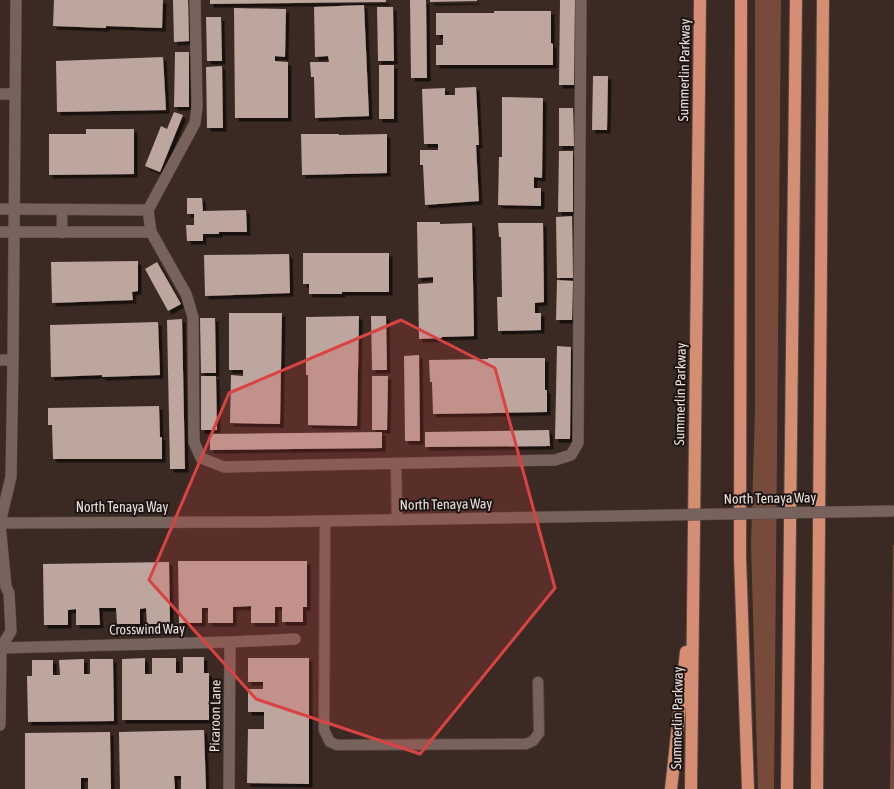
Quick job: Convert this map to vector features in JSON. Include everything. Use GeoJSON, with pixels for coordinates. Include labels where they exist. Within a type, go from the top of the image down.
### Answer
{"type":"FeatureCollection","features":[{"type":"Feature","properties":{"kind":"highway","name":"Summerlin Parkway"},"geometry":{"type":"LineString","coordinates":[[691,789],[700,0]]}},
{"type":"Feature","properties":{"kind":"highway"},"geometry":{"type":"LineString","coordinates":[[741,0],[740,557],[748,789]]}},
{"type":"Feature","properties":{"kind":"highway"},"geometry":{"type":"LineString","coordinates":[[787,789],[796,0]]}},
{"type":"Feature","properties":{"kind":"highway"},"geometry":{"type":"LineString","coordinates":[[816,789],[823,0]]}},
{"type":"Feature","properties":{"kind":"highway"},"geometry":{"type":"LineString","coordinates":[[671,789],[694,576]]}},
{"type":"Feature","properties":{"kind":"street"},"geometry":{"type":"LineString","coordinates":[[0,725],[0,647],[11,631],[4,593],[6,587],[0,523],[11,477],[16,0]]}},
{"type":"Feature","properties":{"kind":"street"},"geometry":{"type":"LineString","coordinates":[[195,0],[197,107],[195,122],[148,210],[151,232],[186,294],[193,317],[194,442],[201,458],[224,467],[555,460],[570,455],[578,444],[581,0]]}},
{"type":"Feature","properties":{"kind":"street"},"geometry":{"type":"LineString","coordinates":[[0,94],[15,94]]}},
{"type":"Feature","properties":{"kind":"street"},"geometry":{"type":"LineString","coordinates":[[0,210],[148,210]]}},
{"type":"Feature","properties":{"kind":"street"},"geometry":{"type":"LineString","coordinates":[[0,232],[151,232]]}},
{"type":"Feature","properties":{"kind":"street"},"geometry":{"type":"LineString","coordinates":[[0,360],[13,360]]}},
{"type":"Feature","properties":{"kind":"street","name":"North Tenaya Way"},"geometry":{"type":"LineString","coordinates":[[0,523],[325,521],[893,511]]}},
{"type":"Feature","properties":{"kind":"street","name":"Crosswind Way"},"geometry":{"type":"LineString","coordinates":[[0,647],[230,642],[295,639]]}},
{"type":"Feature","properties":{"kind":"street","name":"Picaroon Lane"},"geometry":{"type":"LineString","coordinates":[[229,789],[230,642]]}},
{"type":"Feature","properties":{"kind":"lane"},"geometry":{"type":"LineString","coordinates":[[62,210],[62,233]]}},
{"type":"Feature","properties":{"kind":"lane"},"geometry":{"type":"LineString","coordinates":[[396,463],[397,520]]}},
{"type":"Feature","properties":{"kind":"lane"},"geometry":{"type":"LineString","coordinates":[[325,521],[324,730],[330,742],[337,745],[526,744],[533,741],[539,733],[538,682]]}},
{"type":"Feature","properties":{"kind":"highlighted area"},"geometry":{"type":"Polygon","coordinates":[[[401,320],[495,368],[555,588],[420,754],[256,699],[149,580],[229,393],[401,320]]]}},
{"type":"Feature","properties":{"kind":"shaded area"},"geometry":{"type":"Polygon","coordinates":[[[755,0],[781,0],[774,789],[758,789],[751,544],[755,411],[755,0]]]}},
{"type":"Feature","properties":{"kind":"shaded area"},"geometry":{"type":"Polygon","coordinates":[[[893,545],[894,789],[890,789],[893,545]]]}},
{"type":"Feature","properties":{"kind":"building"},"geometry":{"type":"Polygon","coordinates":[[[54,0],[163,0],[162,28],[53,26],[54,0]]]}},
{"type":"Feature","properties":{"kind":"building"},"geometry":{"type":"Polygon","coordinates":[[[173,0],[188,0],[189,41],[174,42],[173,0]]]}},
{"type":"Feature","properties":{"kind":"building"},"geometry":{"type":"Polygon","coordinates":[[[210,0],[386,0],[386,2],[210,4],[210,0]]]}},
{"type":"Feature","properties":{"kind":"building"},"geometry":{"type":"Polygon","coordinates":[[[410,0],[426,0],[427,78],[411,78],[410,0]]]}},
{"type":"Feature","properties":{"kind":"building"},"geometry":{"type":"Polygon","coordinates":[[[430,0],[477,0],[477,1],[430,2],[430,0]]]}},
{"type":"Feature","properties":{"kind":"building"},"geometry":{"type":"Polygon","coordinates":[[[560,0],[575,0],[574,85],[559,85],[560,0]]]}},
{"type":"Feature","properties":{"kind":"building"},"geometry":{"type":"Polygon","coordinates":[[[364,5],[369,116],[315,118],[314,77],[311,77],[310,62],[329,62],[328,56],[315,57],[314,7],[364,5]]]}},
{"type":"Feature","properties":{"kind":"building"},"geometry":{"type":"Polygon","coordinates":[[[377,7],[393,7],[394,61],[378,61],[377,7]]]}},
{"type":"Feature","properties":{"kind":"building"},"geometry":{"type":"Polygon","coordinates":[[[234,8],[286,9],[285,57],[275,56],[275,61],[288,62],[288,118],[235,118],[234,8]]]}},
{"type":"Feature","properties":{"kind":"building"},"geometry":{"type":"Polygon","coordinates":[[[494,11],[551,11],[553,65],[436,65],[436,45],[443,45],[443,35],[436,35],[436,13],[494,13],[494,11]]]}},
{"type":"Feature","properties":{"kind":"building"},"geometry":{"type":"Polygon","coordinates":[[[206,17],[221,17],[222,61],[207,61],[206,17]]]}},
{"type":"Feature","properties":{"kind":"building"},"geometry":{"type":"Polygon","coordinates":[[[175,52],[189,52],[189,107],[174,107],[175,52]]]}},
{"type":"Feature","properties":{"kind":"building"},"geometry":{"type":"Polygon","coordinates":[[[163,57],[166,110],[57,112],[56,61],[163,57]]]}},
{"type":"Feature","properties":{"kind":"building"},"geometry":{"type":"Polygon","coordinates":[[[379,65],[394,65],[394,119],[379,119],[379,65]]]}},
{"type":"Feature","properties":{"kind":"building"},"geometry":{"type":"Polygon","coordinates":[[[222,66],[223,128],[207,128],[206,67],[222,66]]]}},
{"type":"Feature","properties":{"kind":"building"},"geometry":{"type":"Polygon","coordinates":[[[593,76],[608,76],[607,130],[592,130],[593,76]]]}},
{"type":"Feature","properties":{"kind":"building"},"geometry":{"type":"Polygon","coordinates":[[[476,87],[479,145],[476,145],[479,201],[425,205],[423,165],[420,165],[420,150],[438,150],[438,144],[424,144],[422,89],[445,88],[445,95],[455,95],[455,88],[476,87]]]}},
{"type":"Feature","properties":{"kind":"building"},"geometry":{"type":"Polygon","coordinates":[[[502,97],[543,98],[542,178],[534,177],[534,188],[541,188],[541,206],[498,205],[499,157],[502,157],[502,97]]]}},
{"type":"Feature","properties":{"kind":"building"},"geometry":{"type":"Polygon","coordinates":[[[559,108],[573,108],[574,146],[559,146],[559,108]]]}},
{"type":"Feature","properties":{"kind":"building"},"geometry":{"type":"Polygon","coordinates":[[[174,112],[183,115],[160,172],[145,166],[161,126],[167,129],[174,112]]]}},
{"type":"Feature","properties":{"kind":"building"},"geometry":{"type":"Polygon","coordinates":[[[86,129],[134,129],[134,174],[49,175],[49,134],[86,134],[86,129]]]}},
{"type":"Feature","properties":{"kind":"building"},"geometry":{"type":"Polygon","coordinates":[[[301,134],[387,134],[387,173],[302,175],[301,134]]]}},
{"type":"Feature","properties":{"kind":"building"},"geometry":{"type":"Polygon","coordinates":[[[559,151],[573,151],[573,212],[558,212],[559,151]]]}},
{"type":"Feature","properties":{"kind":"building"},"geometry":{"type":"Polygon","coordinates":[[[187,198],[202,198],[203,211],[246,210],[247,232],[219,232],[219,234],[203,234],[203,241],[187,241],[186,225],[194,225],[194,214],[187,214],[187,198]]]}},
{"type":"Feature","properties":{"kind":"building"},"geometry":{"type":"Polygon","coordinates":[[[572,216],[573,278],[557,278],[556,217],[572,216]]]}},
{"type":"Feature","properties":{"kind":"building"},"geometry":{"type":"Polygon","coordinates":[[[417,222],[440,222],[440,224],[472,223],[474,336],[419,339],[418,284],[433,283],[433,277],[418,278],[417,222]]]}},
{"type":"Feature","properties":{"kind":"building"},"geometry":{"type":"Polygon","coordinates":[[[498,223],[543,223],[544,302],[535,303],[535,313],[541,313],[541,330],[498,331],[497,297],[502,297],[501,237],[499,237],[498,223]]]}},
{"type":"Feature","properties":{"kind":"building"},"geometry":{"type":"Polygon","coordinates":[[[303,253],[389,253],[389,292],[309,294],[309,284],[303,284],[303,253]]]}},
{"type":"Feature","properties":{"kind":"building"},"geometry":{"type":"Polygon","coordinates":[[[289,254],[290,293],[205,296],[204,255],[289,254]]]}},
{"type":"Feature","properties":{"kind":"building"},"geometry":{"type":"Polygon","coordinates":[[[138,261],[138,291],[132,292],[133,300],[52,303],[51,262],[138,261]]]}},
{"type":"Feature","properties":{"kind":"building"},"geometry":{"type":"Polygon","coordinates":[[[157,262],[181,304],[168,311],[145,269],[157,262]]]}},
{"type":"Feature","properties":{"kind":"building"},"geometry":{"type":"Polygon","coordinates":[[[557,280],[573,281],[572,320],[556,320],[557,280]]]}},
{"type":"Feature","properties":{"kind":"building"},"geometry":{"type":"Polygon","coordinates":[[[229,313],[282,313],[280,424],[230,423],[231,375],[243,376],[243,370],[229,370],[229,313]]]}},
{"type":"Feature","properties":{"kind":"building"},"geometry":{"type":"Polygon","coordinates":[[[359,316],[357,426],[308,425],[306,317],[359,316]]]}},
{"type":"Feature","properties":{"kind":"building"},"geometry":{"type":"Polygon","coordinates":[[[371,316],[386,316],[387,370],[372,370],[371,316]]]}},
{"type":"Feature","properties":{"kind":"building"},"geometry":{"type":"Polygon","coordinates":[[[200,318],[215,318],[216,373],[201,373],[200,318]]]}},
{"type":"Feature","properties":{"kind":"building"},"geometry":{"type":"Polygon","coordinates":[[[182,319],[185,469],[170,469],[167,320],[182,319]]]}},
{"type":"Feature","properties":{"kind":"building"},"geometry":{"type":"Polygon","coordinates":[[[158,322],[160,375],[51,377],[50,325],[158,322]]]}},
{"type":"Feature","properties":{"kind":"building"},"geometry":{"type":"Polygon","coordinates":[[[557,346],[571,347],[570,439],[555,439],[557,346]]]}},
{"type":"Feature","properties":{"kind":"building"},"geometry":{"type":"Polygon","coordinates":[[[419,355],[420,441],[405,441],[404,356],[419,355]]]}},
{"type":"Feature","properties":{"kind":"building"},"geometry":{"type":"Polygon","coordinates":[[[545,358],[547,412],[433,414],[432,382],[430,382],[429,360],[545,358]]]}},
{"type":"Feature","properties":{"kind":"building"},"geometry":{"type":"Polygon","coordinates":[[[201,376],[216,376],[217,430],[201,430],[201,376]]]}},
{"type":"Feature","properties":{"kind":"building"},"geometry":{"type":"Polygon","coordinates":[[[372,376],[388,376],[387,430],[372,430],[372,376]]]}},
{"type":"Feature","properties":{"kind":"building"},"geometry":{"type":"Polygon","coordinates":[[[159,406],[160,437],[162,437],[162,459],[53,459],[52,425],[48,425],[48,408],[159,406]]]}},
{"type":"Feature","properties":{"kind":"building"},"geometry":{"type":"Polygon","coordinates":[[[549,430],[550,446],[425,447],[425,432],[549,430]]]}},
{"type":"Feature","properties":{"kind":"building"},"geometry":{"type":"Polygon","coordinates":[[[382,432],[382,448],[210,450],[210,434],[382,432]]]}},
{"type":"Feature","properties":{"kind":"building"},"geometry":{"type":"Polygon","coordinates":[[[178,561],[307,561],[307,607],[303,607],[303,622],[282,622],[282,607],[275,607],[275,623],[251,623],[251,606],[233,607],[233,623],[208,623],[208,608],[202,608],[202,623],[179,623],[178,561]]]}},
{"type":"Feature","properties":{"kind":"building"},"geometry":{"type":"Polygon","coordinates":[[[169,562],[170,624],[147,624],[146,608],[140,609],[140,624],[117,624],[116,608],[99,608],[100,625],[76,625],[76,609],[68,610],[68,625],[44,625],[43,564],[169,562]]]}},
{"type":"Feature","properties":{"kind":"building"},"geometry":{"type":"Polygon","coordinates":[[[183,657],[204,657],[204,673],[209,673],[209,720],[122,720],[122,659],[145,658],[145,674],[152,674],[152,658],[176,658],[176,673],[183,673],[183,657]]]}},
{"type":"Feature","properties":{"kind":"building"},"geometry":{"type":"Polygon","coordinates":[[[248,658],[309,658],[309,784],[247,783],[248,729],[264,729],[264,712],[248,712],[248,689],[263,689],[263,682],[248,682],[248,658]]]}},
{"type":"Feature","properties":{"kind":"building"},"geometry":{"type":"Polygon","coordinates":[[[84,659],[84,674],[90,674],[90,659],[113,659],[114,721],[28,722],[27,676],[32,676],[32,660],[53,660],[53,675],[60,675],[59,660],[84,659]]]}},
{"type":"Feature","properties":{"kind":"building"},"geometry":{"type":"Polygon","coordinates":[[[204,730],[206,789],[181,789],[181,776],[174,776],[175,789],[120,789],[119,732],[204,730]]]}},
{"type":"Feature","properties":{"kind":"building"},"geometry":{"type":"Polygon","coordinates":[[[110,732],[111,789],[88,789],[88,778],[81,778],[81,789],[25,789],[25,733],[110,732]]]}}]}
